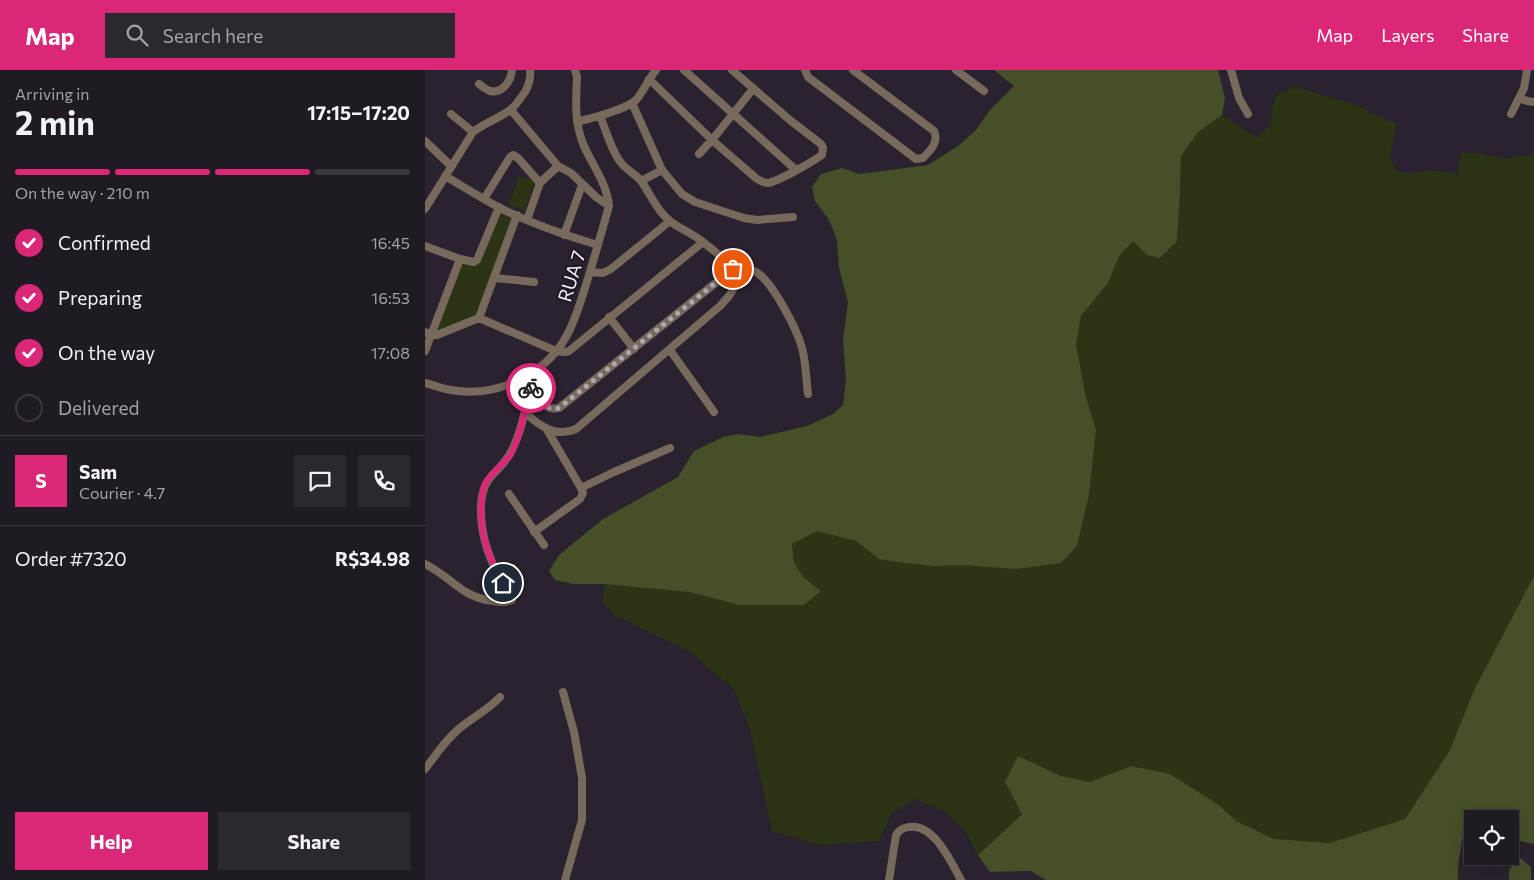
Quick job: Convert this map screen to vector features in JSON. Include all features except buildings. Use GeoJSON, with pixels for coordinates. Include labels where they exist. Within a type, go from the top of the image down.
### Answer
{"type":"FeatureCollection","features":[{"type":"Feature","properties":{"kind":"street"},"geometry":{"type":"LineString","coordinates":[[479,84],[489,91],[497,90],[510,80],[512,70]]}},
{"type":"Feature","properties":{"kind":"street"},"geometry":{"type":"LineString","coordinates":[[425,209],[473,132],[511,110],[528,86],[531,77],[530,70]]}},
{"type":"Feature","properties":{"kind":"street"},"geometry":{"type":"LineString","coordinates":[[575,70],[577,77],[577,122],[584,144],[608,195],[609,206]]}},
{"type":"Feature","properties":{"kind":"street"},"geometry":{"type":"LineString","coordinates":[[577,122],[600,116],[632,103],[656,70]]}},
{"type":"Feature","properties":{"kind":"street"},"geometry":{"type":"LineString","coordinates":[[684,70],[796,170]]}},
{"type":"Feature","properties":{"kind":"street"},"geometry":{"type":"LineString","coordinates":[[649,79],[712,140],[764,183],[770,183],[822,155],[823,148],[821,144],[732,70]]}},
{"type":"Feature","properties":{"kind":"street"},"geometry":{"type":"LineString","coordinates":[[805,70],[808,77],[916,159],[923,158],[936,142],[934,131],[853,70]]}},
{"type":"Feature","properties":{"kind":"street"},"geometry":{"type":"LineString","coordinates":[[956,70],[984,91]]}},
{"type":"Feature","properties":{"kind":"street"},"geometry":{"type":"LineString","coordinates":[[1231,70],[1239,98],[1248,114]]}},
{"type":"Feature","properties":{"kind":"street"},"geometry":{"type":"LineString","coordinates":[[1511,114],[1524,88],[1527,70]]}},
{"type":"Feature","properties":{"kind":"street"},"geometry":{"type":"LineString","coordinates":[[699,154],[753,89]]}},
{"type":"Feature","properties":{"kind":"street"},"geometry":{"type":"LineString","coordinates":[[1520,98],[1534,102]]}},
{"type":"Feature","properties":{"kind":"street"},"geometry":{"type":"LineString","coordinates":[[632,103],[662,170],[683,194],[695,202],[745,218],[757,220],[793,217]]}},
{"type":"Feature","properties":{"kind":"street"},"geometry":{"type":"LineString","coordinates":[[511,110],[558,166],[571,173],[582,185],[609,206]]}},
{"type":"Feature","properties":{"kind":"street"},"geometry":{"type":"LineString","coordinates":[[451,114],[473,132]]}},
{"type":"Feature","properties":{"kind":"street"},"geometry":{"type":"LineString","coordinates":[[525,412],[546,428],[565,433],[576,429],[670,350],[729,296],[739,280],[738,275],[733,269],[703,242],[669,221],[647,193],[641,181],[621,164],[600,116]]}},
{"type":"Feature","properties":{"kind":"street"},"geometry":{"type":"LineString","coordinates":[[425,141],[451,166]]}},
{"type":"Feature","properties":{"kind":"street"},"geometry":{"type":"LineString","coordinates":[[484,199],[513,155],[518,158],[540,183]]}},
{"type":"Feature","properties":{"kind":"street"},"geometry":{"type":"LineString","coordinates":[[527,220],[540,183],[558,166]]}},
{"type":"Feature","properties":{"kind":"street"},"geometry":{"type":"LineString","coordinates":[[641,181],[662,170]]}},
{"type":"Feature","properties":{"kind":"street"},"geometry":{"type":"LineString","coordinates":[[445,176],[517,216],[598,246]]}},
{"type":"Feature","properties":{"kind":"street"},"geometry":{"type":"LineString","coordinates":[[564,235],[582,185]]}},
{"type":"Feature","properties":{"kind":"street","name":"RUA 7"},"geometry":{"type":"LineString","coordinates":[[425,383],[452,390],[493,390],[522,379],[544,364],[556,351],[575,320],[609,206]]}},
{"type":"Feature","properties":{"kind":"street"},"geometry":{"type":"LineString","coordinates":[[425,246],[474,262],[477,260],[499,207]]}},
{"type":"Feature","properties":{"kind":"street"},"geometry":{"type":"LineString","coordinates":[[428,333],[444,333],[479,318],[517,216]]}},
{"type":"Feature","properties":{"kind":"street"},"geometry":{"type":"LineString","coordinates":[[590,272],[603,273],[611,269],[669,221]]}},
{"type":"Feature","properties":{"kind":"street"},"geometry":{"type":"LineString","coordinates":[[479,318],[556,351],[569,351],[703,242]]}},
{"type":"Feature","properties":{"kind":"street"},"geometry":{"type":"LineString","coordinates":[[425,351],[428,333],[460,259]]}},
{"type":"Feature","properties":{"kind":"street"},"geometry":{"type":"LineString","coordinates":[[529,385],[545,406],[553,410],[559,408],[733,269],[751,270],[769,284],[797,332],[803,349],[808,394]]}},
{"type":"Feature","properties":{"kind":"street"},"geometry":{"type":"LineString","coordinates":[[495,278],[534,282]]}},
{"type":"Feature","properties":{"kind":"street"},"geometry":{"type":"LineString","coordinates":[[609,318],[634,349]]}},
{"type":"Feature","properties":{"kind":"street"},"geometry":{"type":"LineString","coordinates":[[670,350],[714,412]]}},
{"type":"Feature","properties":{"kind":"street"},"geometry":{"type":"LineString","coordinates":[[425,564],[435,569],[468,595],[483,600],[505,603],[512,600],[511,593],[495,569],[486,546],[482,527],[481,505],[485,485],[490,477],[507,460],[519,434],[525,412],[531,373]]}},
{"type":"Feature","properties":{"kind":"street"},"geometry":{"type":"LineString","coordinates":[[534,532],[580,499],[583,493],[546,428]]}},
{"type":"Feature","properties":{"kind":"street"},"geometry":{"type":"LineString","coordinates":[[581,488],[670,448]]}},
{"type":"Feature","properties":{"kind":"street"},"geometry":{"type":"LineString","coordinates":[[509,494],[543,545]]}},
{"type":"Feature","properties":{"kind":"street"},"geometry":{"type":"LineString","coordinates":[[563,692],[574,732],[582,778],[582,820],[565,880]]}},
{"type":"Feature","properties":{"kind":"street"},"geometry":{"type":"LineString","coordinates":[[425,769],[458,729],[491,706],[500,697]]}},
{"type":"Feature","properties":{"kind":"street"},"geometry":{"type":"LineString","coordinates":[[889,880],[896,835],[905,827],[912,826],[926,830],[932,836],[947,855],[961,880]]}},
{"type":"Feature","properties":{"kind":"green space"},"geometry":{"type":"Polygon","coordinates":[[[994,70],[1218,70],[1225,98],[1222,115],[1198,132],[1181,156],[1177,241],[1160,258],[1147,255],[1133,241],[1119,256],[1108,283],[1081,316],[1076,345],[1086,397],[1096,430],[1089,495],[1077,546],[1061,563],[1016,569],[963,565],[933,566],[879,559],[856,541],[817,531],[792,544],[794,562],[803,577],[821,591],[804,605],[740,605],[689,592],[604,584],[573,584],[555,580],[549,571],[559,555],[603,519],[678,477],[694,451],[723,437],[738,434],[760,437],[807,426],[833,414],[843,405],[846,381],[843,339],[848,302],[839,268],[837,240],[829,220],[815,201],[812,187],[821,174],[842,168],[859,174],[928,165],[958,146],[976,130],[990,110],[1014,86],[994,70]]]}},
{"type":"Feature","properties":{"kind":"green space"},"geometry":{"type":"Polygon","coordinates":[[[1295,87],[1355,105],[1396,124],[1390,158],[1397,171],[1411,174],[1429,170],[1458,174],[1461,154],[1476,153],[1504,159],[1532,155],[1534,152],[1534,576],[1475,688],[1450,750],[1405,819],[1330,843],[1274,839],[1236,821],[1219,805],[1131,766],[1090,782],[1061,776],[1019,757],[1005,782],[1022,813],[978,855],[965,831],[946,812],[915,799],[892,813],[879,841],[821,845],[772,831],[749,725],[733,688],[689,651],[614,615],[603,602],[604,584],[689,592],[740,605],[821,591],[803,577],[794,562],[792,544],[817,531],[854,541],[879,558],[931,565],[980,563],[1077,546],[1089,495],[1096,430],[1086,397],[1076,345],[1081,316],[1108,283],[1119,256],[1133,241],[1147,255],[1177,241],[1181,156],[1198,132],[1222,115],[1257,138],[1271,125],[1272,107],[1278,94],[1295,87]]]}},
{"type":"Feature","properties":{"kind":"green space"},"geometry":{"type":"Polygon","coordinates":[[[519,176],[535,181],[525,210],[509,205],[519,176]]]}},
{"type":"Feature","properties":{"kind":"green space"},"geometry":{"type":"Polygon","coordinates":[[[498,209],[517,217],[480,320],[438,339],[431,335],[460,259],[475,265],[498,209]]]}},
{"type":"Feature","properties":{"kind":"green space"},"geometry":{"type":"Polygon","coordinates":[[[1534,576],[1534,844],[1519,841],[1519,810],[1464,810],[1464,829],[1458,865],[1458,880],[1046,880],[1031,871],[990,872],[978,855],[1022,814],[1005,782],[1018,756],[1061,776],[1090,782],[1131,766],[1170,774],[1219,805],[1236,821],[1274,839],[1330,843],[1405,819],[1450,750],[1475,688],[1534,576]]]}},
{"type":"Feature","properties":{"kind":"green space"},"geometry":{"type":"Polygon","coordinates":[[[1519,857],[1531,867],[1531,880],[1509,880],[1509,870],[1513,865],[1519,865],[1519,857]]]}},
{"type":"Feature","properties":{"kind":"way so far"},"geometry":{"type":"LineString","coordinates":[[531,388],[549,409],[559,408],[733,269]]}},
{"type":"Feature","properties":{"kind":"route"},"geometry":{"type":"LineString","coordinates":[[503,583],[490,559],[486,546],[481,517],[482,496],[485,485],[490,477],[507,460],[512,452],[525,412],[529,385],[531,388]]}}]}
